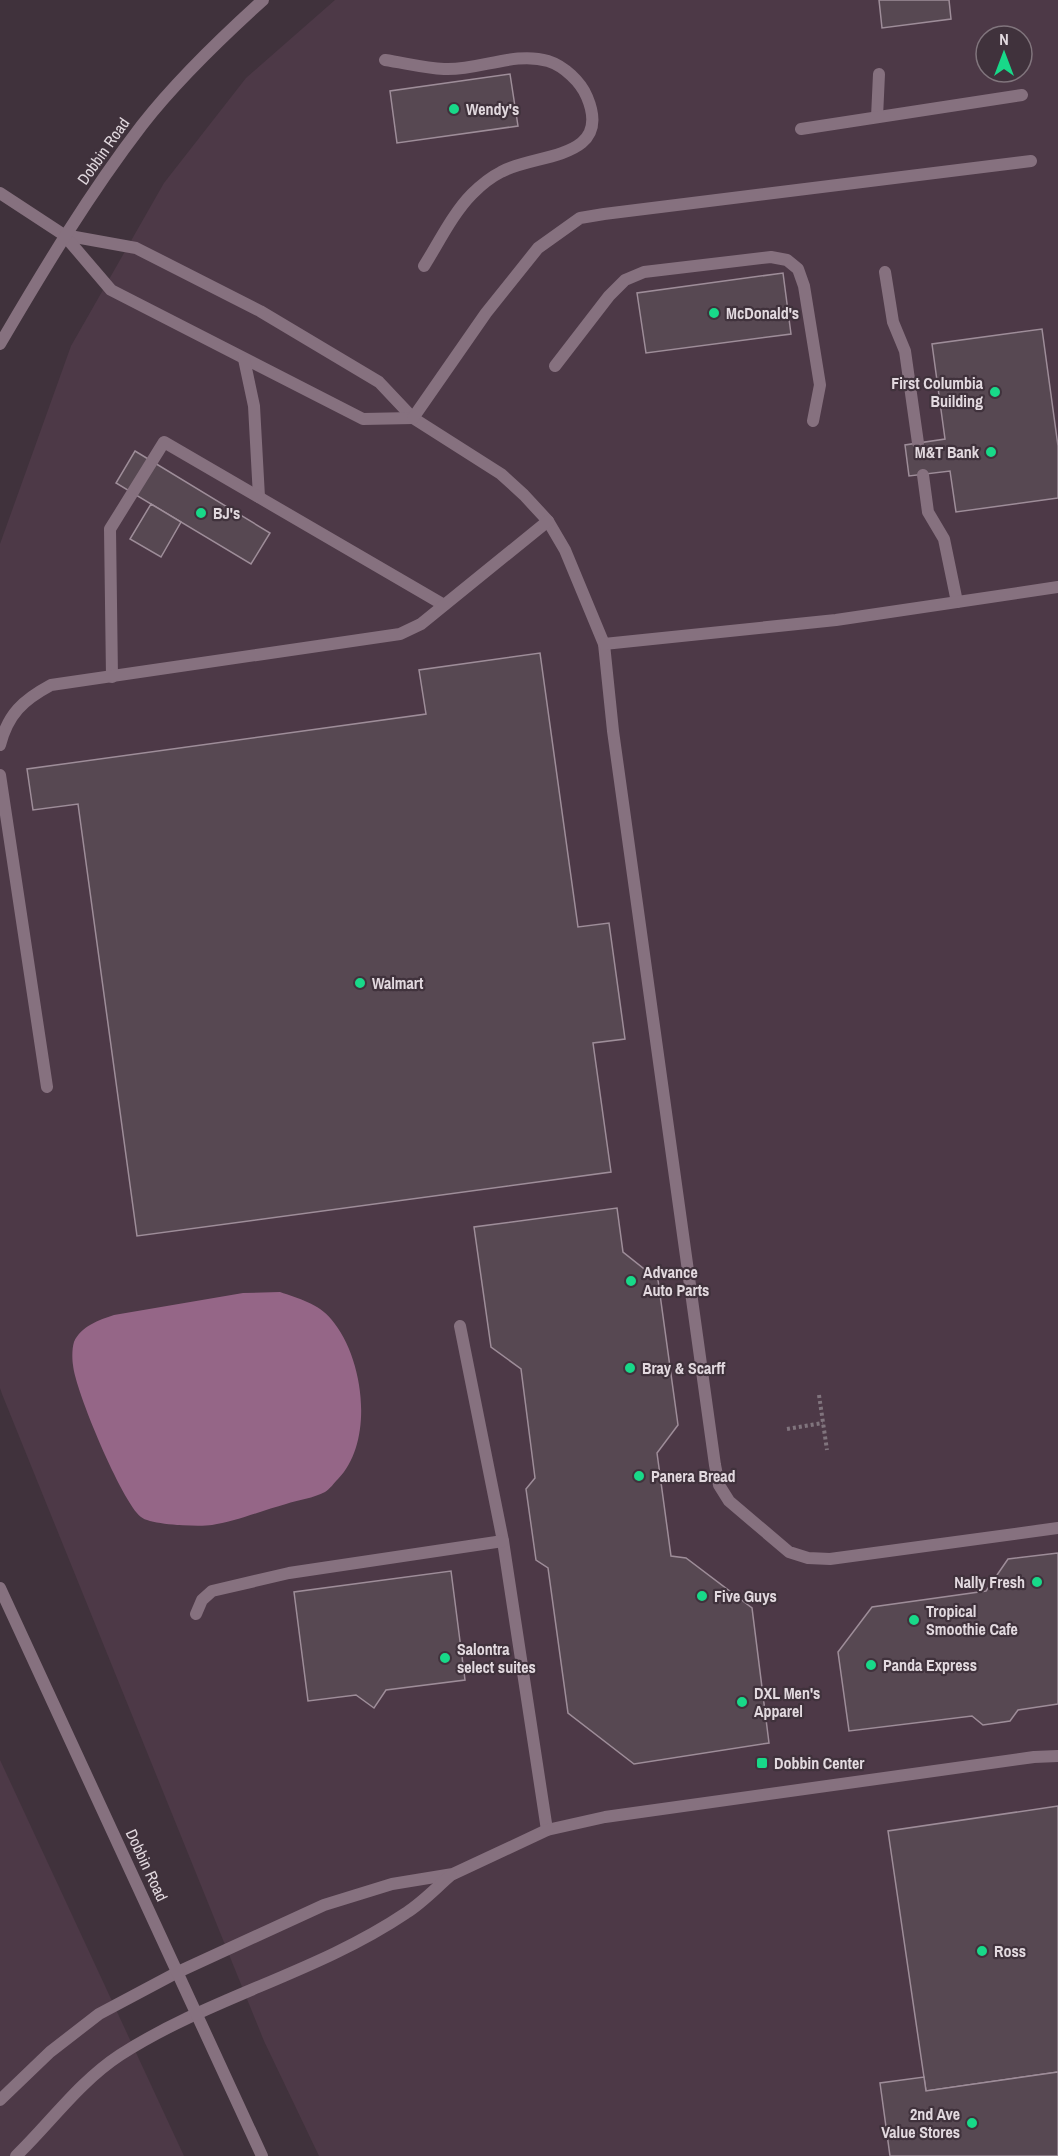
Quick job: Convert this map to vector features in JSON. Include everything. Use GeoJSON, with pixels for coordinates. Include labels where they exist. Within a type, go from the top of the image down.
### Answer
{"type":"FeatureCollection","features":[{"type":"Feature","properties":{"kind":"street","name":"Dobbin Road"},"geometry":{"type":"LineString","coordinates":[[0,344],[64,235],[143,124],[201,59],[263,0]]}},
{"type":"Feature","properties":{"kind":"street"},"geometry":{"type":"LineString","coordinates":[[386,60],[445,69],[524,59],[548,61],[579,82],[592,113],[590,130],[582,144],[561,155],[531,161],[501,172],[471,195],[424,266]]}},
{"type":"Feature","properties":{"kind":"street"},"geometry":{"type":"LineString","coordinates":[[877,117],[879,74]]}},
{"type":"Feature","properties":{"kind":"street"},"geometry":{"type":"LineString","coordinates":[[801,129],[1022,96]]}},
{"type":"Feature","properties":{"kind":"street"},"geometry":{"type":"LineString","coordinates":[[413,418],[486,313],[538,248],[580,218],[1031,161]]}},
{"type":"Feature","properties":{"kind":"street"},"geometry":{"type":"LineString","coordinates":[[0,193],[64,235],[111,290],[363,419],[413,418]]}},
{"type":"Feature","properties":{"kind":"street"},"geometry":{"type":"LineString","coordinates":[[64,235],[136,248],[260,311],[379,382],[413,418],[501,474],[548,521],[565,550],[604,644],[613,731],[719,1485],[729,1501],[789,1552],[808,1558],[830,1559],[1058,1528]]}},
{"type":"Feature","properties":{"kind":"street"},"geometry":{"type":"LineString","coordinates":[[555,366],[609,296],[625,280],[644,272],[771,256],[787,260],[798,269],[804,286],[820,385],[813,421]]}},
{"type":"Feature","properties":{"kind":"street"},"geometry":{"type":"LineString","coordinates":[[885,272],[893,322],[905,351],[918,443]]}},
{"type":"Feature","properties":{"kind":"street"},"geometry":{"type":"LineString","coordinates":[[244,359],[254,406],[259,497]]}},
{"type":"Feature","properties":{"kind":"street"},"geometry":{"type":"LineString","coordinates":[[111,677],[110,529],[164,442],[444,605]]}},
{"type":"Feature","properties":{"kind":"street"},"geometry":{"type":"LineString","coordinates":[[923,475],[928,512],[944,539],[957,602]]}},
{"type":"Feature","properties":{"kind":"street"},"geometry":{"type":"LineString","coordinates":[[0,745],[6,726],[28,697],[51,685],[400,634],[422,624],[548,521]]}},
{"type":"Feature","properties":{"kind":"street"},"geometry":{"type":"LineString","coordinates":[[604,644],[836,620],[1058,587]]}},
{"type":"Feature","properties":{"kind":"street"},"geometry":{"type":"LineString","coordinates":[[0,775],[47,1088]]}},
{"type":"Feature","properties":{"kind":"street"},"geometry":{"type":"LineString","coordinates":[[460,1326],[503,1541],[547,1830]]}},
{"type":"Feature","properties":{"kind":"street"},"geometry":{"type":"LineString","coordinates":[[196,1614],[202,1600],[212,1591],[289,1573],[503,1541]]}},
{"type":"Feature","properties":{"kind":"street","name":"Dobbin Road"},"geometry":{"type":"LineString","coordinates":[[0,1588],[262,2156]]}},
{"type":"Feature","properties":{"kind":"street"},"geometry":{"type":"LineString","coordinates":[[16,2156],[76,2090],[120,2055],[197,2014],[347,1947],[407,1913],[453,1874],[547,1830],[605,1816],[1034,1757],[1058,1756]]}},
{"type":"Feature","properties":{"kind":"street"},"geometry":{"type":"LineString","coordinates":[[0,2100],[50,2052],[99,2014],[178,1972],[324,1905],[392,1884],[453,1874]]}},
{"type":"Feature","properties":{"kind":"path"},"geometry":{"type":"LineString","coordinates":[[819,1395],[827,1450]]}},
{"type":"Feature","properties":{"kind":"path"},"geometry":{"type":"LineString","coordinates":[[787,1429],[823,1423]]}},
{"type":"Feature","properties":{"kind":"shaded area","name":"Dobbin Center"},"geometry":{"type":"Polygon","coordinates":[[[335,0],[1058,0],[1058,2156],[319,2156],[264,2041],[0,1388],[0,544],[71,346],[164,183],[246,78],[335,0]]]}},
{"type":"Feature","properties":{"kind":"shaded area"},"geometry":{"type":"Polygon","coordinates":[[[280,1292],[308,1302],[326,1314],[342,1335],[351,1355],[361,1399],[361,1422],[350,1463],[325,1492],[230,1521],[212,1525],[186,1525],[164,1524],[141,1517],[123,1490],[90,1420],[72,1360],[73,1344],[77,1336],[91,1324],[114,1315],[243,1293],[280,1292]]]}},
{"type":"Feature","properties":{"kind":"shaded area"},"geometry":{"type":"Polygon","coordinates":[[[0,1760],[184,2156],[0,2156],[0,1760]]]}},
{"type":"Feature","properties":{"kind":"building"},"geometry":{"type":"Polygon","coordinates":[[[879,0],[949,0],[951,19],[882,28],[879,0]]]}},
{"type":"Feature","properties":{"kind":"building","name":"Wendy's"},"geometry":{"type":"Polygon","coordinates":[[[510,74],[518,126],[397,143],[390,91],[510,74]]]}},
{"type":"Feature","properties":{"kind":"building","name":"McDonald's"},"geometry":{"type":"Polygon","coordinates":[[[783,273],[791,334],[646,353],[637,293],[783,273]]]}},
{"type":"Feature","properties":{"kind":"building","name":"First Columbia Building"},"geometry":{"type":"Polygon","coordinates":[[[1042,329],[1058,446],[1058,498],[956,512],[950,471],[909,476],[905,445],[945,439],[932,344],[1042,329]]]}},
{"type":"Feature","properties":{"kind":"building","name":"BJ's"},"geometry":{"type":"Polygon","coordinates":[[[135,451],[270,533],[251,564],[116,483],[135,451]]]}},
{"type":"Feature","properties":{"kind":"building"},"geometry":{"type":"Polygon","coordinates":[[[151,504],[181,522],[161,557],[130,539],[151,504]]]}},
{"type":"Feature","properties":{"kind":"building","name":"Walmart"},"geometry":{"type":"Polygon","coordinates":[[[540,653],[578,927],[609,923],[625,1039],[593,1043],[611,1172],[137,1236],[78,804],[33,810],[27,769],[426,714],[419,670],[540,653]]]}},
{"type":"Feature","properties":{"kind":"building"},"geometry":{"type":"Polygon","coordinates":[[[617,1208],[623,1252],[658,1280],[678,1425],[657,1453],[671,1556],[686,1558],[752,1608],[769,1743],[634,1764],[568,1713],[548,1568],[536,1560],[526,1489],[535,1478],[521,1369],[491,1347],[474,1227],[617,1208]]]}},
{"type":"Feature","properties":{"kind":"building"},"geometry":{"type":"Polygon","coordinates":[[[1058,1553],[1058,1704],[1018,1710],[1010,1721],[983,1725],[972,1716],[849,1731],[838,1652],[872,1607],[986,1591],[1008,1559],[1058,1553]]]}},
{"type":"Feature","properties":{"kind":"building"},"geometry":{"type":"Polygon","coordinates":[[[451,1571],[465,1680],[386,1690],[374,1708],[356,1695],[308,1701],[294,1592],[451,1571]]]}},
{"type":"Feature","properties":{"kind":"building","name":"Ross"},"geometry":{"type":"Polygon","coordinates":[[[1058,1806],[1058,2072],[926,2091],[888,1831],[1058,1806]]]}},
{"type":"Feature","properties":{"kind":"building","name":"2nd Ave Value Stores"},"geometry":{"type":"Polygon","coordinates":[[[1058,2072],[1058,2156],[890,2156],[880,2083],[924,2077],[926,2091],[1058,2072]]]}},
{"type":"Feature","properties":{"kind":"place","name":"Wendy's"},"geometry":{"type":"Point","coordinates":[454,109]}},
{"type":"Feature","properties":{"kind":"place","name":"McDonald's"},"geometry":{"type":"Point","coordinates":[714,313]}},
{"type":"Feature","properties":{"kind":"place","name":"First Columbia Building"},"geometry":{"type":"Point","coordinates":[995,392]}},
{"type":"Feature","properties":{"kind":"place","name":"M&T Bank"},"geometry":{"type":"Point","coordinates":[991,452]}},
{"type":"Feature","properties":{"kind":"place","name":"BJ's"},"geometry":{"type":"Point","coordinates":[201,513]}},
{"type":"Feature","properties":{"kind":"place","name":"Walmart"},"geometry":{"type":"Point","coordinates":[360,983]}},
{"type":"Feature","properties":{"kind":"place","name":"Advance Auto Parts"},"geometry":{"type":"Point","coordinates":[631,1281]}},
{"type":"Feature","properties":{"kind":"place","name":"Bray & Scarff"},"geometry":{"type":"Point","coordinates":[630,1368]}},
{"type":"Feature","properties":{"kind":"place","name":"Panera Bread"},"geometry":{"type":"Point","coordinates":[639,1476]}},
{"type":"Feature","properties":{"kind":"place","name":"Nally Fresh"},"geometry":{"type":"Point","coordinates":[1037,1582]}},
{"type":"Feature","properties":{"kind":"place","name":"Five Guys"},"geometry":{"type":"Point","coordinates":[702,1596]}},
{"type":"Feature","properties":{"kind":"place","name":"Tropical Smoothie Cafe"},"geometry":{"type":"Point","coordinates":[914,1620]}},
{"type":"Feature","properties":{"kind":"place","name":"Salontra select suites"},"geometry":{"type":"Point","coordinates":[445,1658]}},
{"type":"Feature","properties":{"kind":"place","name":"Panda Express"},"geometry":{"type":"Point","coordinates":[871,1665]}},
{"type":"Feature","properties":{"kind":"place","name":"DXL Men's Apparel"},"geometry":{"type":"Point","coordinates":[742,1702]}},
{"type":"Feature","properties":{"kind":"place","name":"Dobbin Center"},"geometry":{"type":"Point","coordinates":[762,1763]}},
{"type":"Feature","properties":{"kind":"place","name":"Ross"},"geometry":{"type":"Point","coordinates":[982,1951]}},
{"type":"Feature","properties":{"kind":"place","name":"2nd Ave Value Stores"},"geometry":{"type":"Point","coordinates":[972,2123]}}]}
